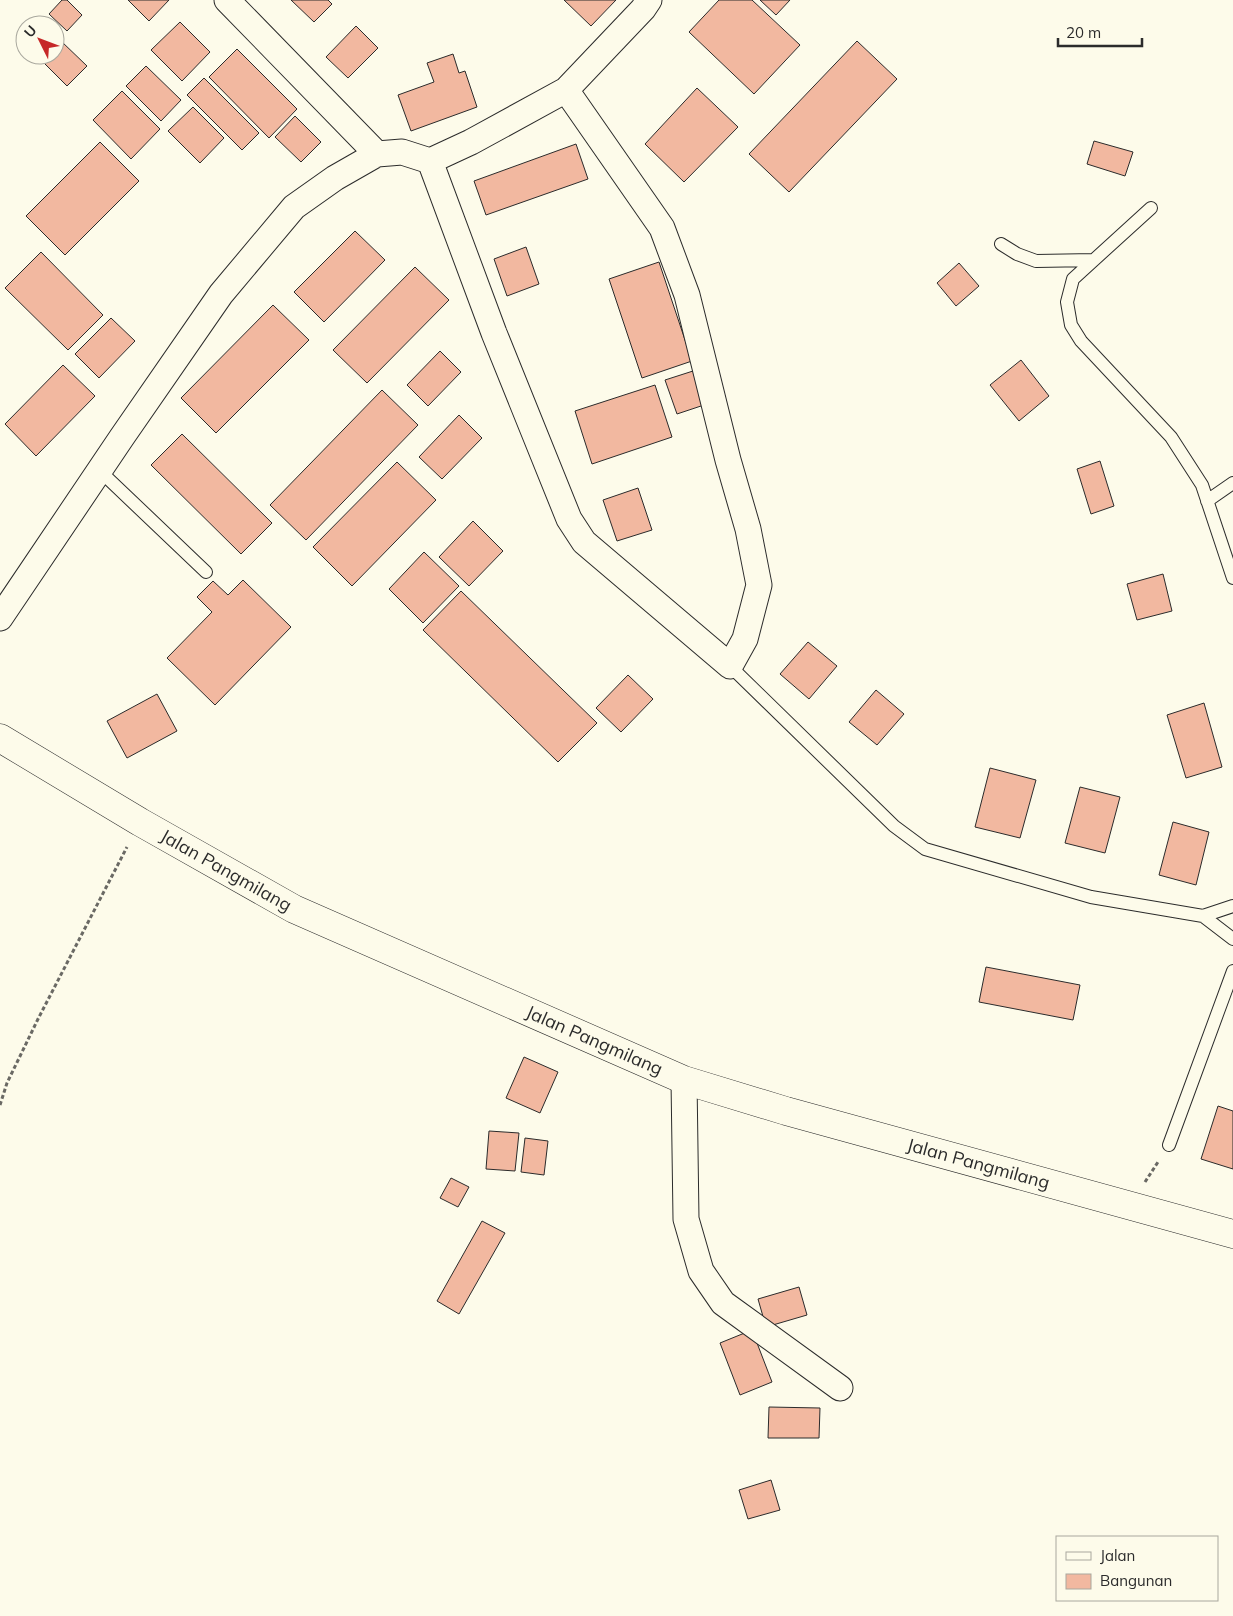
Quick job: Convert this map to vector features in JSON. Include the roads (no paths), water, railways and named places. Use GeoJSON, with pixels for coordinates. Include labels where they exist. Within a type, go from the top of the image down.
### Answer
{"type":"FeatureCollection","features":[{"type":"Feature","properties":{"kind":"street"},"geometry":{"type":"LineString","coordinates":[[227,0],[377,154]]}},
{"type":"Feature","properties":{"kind":"street"},"geometry":{"type":"LineString","coordinates":[[0,618],[220,294],[294,207],[335,178],[377,154],[402,152],[430,161],[471,142],[566,90],[643,9],[649,0]]}},
{"type":"Feature","properties":{"kind":"street"},"geometry":{"type":"LineString","coordinates":[[430,161],[494,333],[569,519],[584,542],[730,666],[745,638],[759,586],[748,529],[728,460],[687,294],[662,228],[566,90]]}},
{"type":"Feature","properties":{"kind":"street","name":"Jalan Pangmilang"},"geometry":{"type":"LineString","coordinates":[[0,738],[140,822],[294,908],[684,1080],[786,1112],[1233,1234]]}},
{"type":"Feature","properties":{"kind":"street"},"geometry":{"type":"LineString","coordinates":[[684,1080],[686,1219],[701,1271],[723,1303],[840,1388]]}},
{"type":"Feature","properties":{"kind":"lane"},"geometry":{"type":"LineString","coordinates":[[1151,208],[1072,279],[1067,302],[1071,324],[1081,341],[1171,437],[1202,485],[1233,578]]}},
{"type":"Feature","properties":{"kind":"lane"},"geometry":{"type":"LineString","coordinates":[[1001,244],[1017,254],[1036,261],[1094,260]]}},
{"type":"Feature","properties":{"kind":"lane"},"geometry":{"type":"LineString","coordinates":[[99,470],[206,572]]}},
{"type":"Feature","properties":{"kind":"lane"},"geometry":{"type":"LineString","coordinates":[[1207,501],[1233,483]]}},
{"type":"Feature","properties":{"kind":"lane"},"geometry":{"type":"LineString","coordinates":[[730,666],[894,826],[925,849],[1091,897],[1203,916],[1233,939]]}},
{"type":"Feature","properties":{"kind":"lane"},"geometry":{"type":"LineString","coordinates":[[1203,916],[1233,906]]}},
{"type":"Feature","properties":{"kind":"lane"},"geometry":{"type":"LineString","coordinates":[[1169,1145],[1233,970]]}}]}
